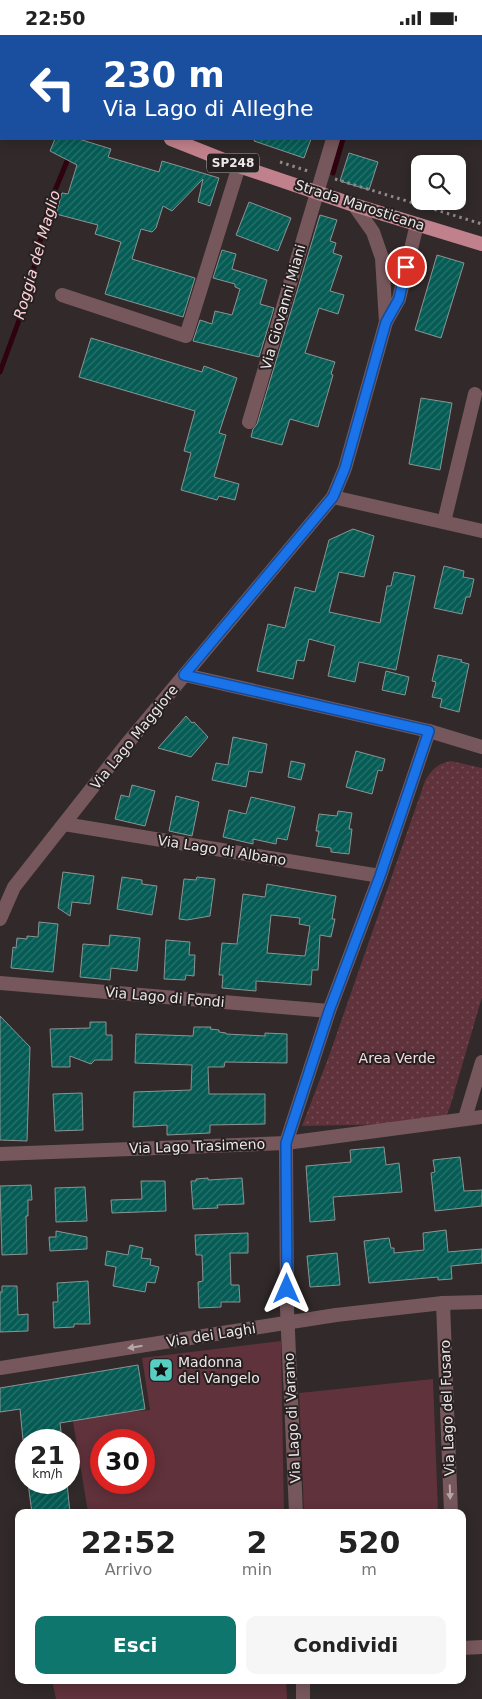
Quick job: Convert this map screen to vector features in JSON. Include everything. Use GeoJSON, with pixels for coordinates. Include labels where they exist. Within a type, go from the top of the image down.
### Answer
{"type":"FeatureCollection","features":[{"type":"Feature","properties":{"kind":"main road","name":"Strada Marosticana"},"geometry":{"type":"LineString","coordinates":[[174,140],[239,166],[354,205],[482,244]]}},
{"type":"Feature","properties":{"kind":"street","name":"Via Giovanni Miani"},"geometry":{"type":"LineString","coordinates":[[249,422],[334,140]]}},
{"type":"Feature","properties":{"kind":"street"},"geometry":{"type":"LineString","coordinates":[[62,295],[186,336],[239,166]]}},
{"type":"Feature","properties":{"kind":"street","name":"Via Lago Maggiore"},"geometry":{"type":"LineString","coordinates":[[354,205],[373,232],[382,258],[386,322]]}},
{"type":"Feature","properties":{"kind":"street","name":"Via Lago Maggiore"},"geometry":{"type":"LineString","coordinates":[[0,919],[14,887],[126,745],[333,497],[345,468],[386,322],[399,299],[417,223]]}},
{"type":"Feature","properties":{"kind":"street"},"geometry":{"type":"LineString","coordinates":[[444,522],[475,394]]}},
{"type":"Feature","properties":{"kind":"street"},"geometry":{"type":"LineString","coordinates":[[333,497],[482,531]]}},
{"type":"Feature","properties":{"kind":"street"},"geometry":{"type":"LineString","coordinates":[[184,675],[429,731],[482,747]]}},
{"type":"Feature","properties":{"kind":"street","name":"Via Lago di Varano"},"geometry":{"type":"LineString","coordinates":[[296,1509],[287,1324],[286,1143],[329,1011],[380,876],[429,731]]}},
{"type":"Feature","properties":{"kind":"street","name":"Via Lago di Albano"},"geometry":{"type":"LineString","coordinates":[[64,824],[380,876]]}},
{"type":"Feature","properties":{"kind":"street","name":"Via Lago di Fondi"},"geometry":{"type":"LineString","coordinates":[[0,983],[329,1011]]}},
{"type":"Feature","properties":{"kind":"street"},"geometry":{"type":"LineString","coordinates":[[465,1118],[482,1062]]}},
{"type":"Feature","properties":{"kind":"street","name":"Via Lago Trasimeno"},"geometry":{"type":"LineString","coordinates":[[0,1153],[286,1143],[482,1117]]}},
{"type":"Feature","properties":{"kind":"street","name":"Via dei Laghi"},"geometry":{"type":"LineString","coordinates":[[0,1368],[336,1315],[443,1303],[482,1302]]}},
{"type":"Feature","properties":{"kind":"street","name":"Via Lago del Fusaro"},"geometry":{"type":"LineString","coordinates":[[443,1303],[451,1509]]}},
{"type":"Feature","properties":{"kind":"street"},"geometry":{"type":"LineString","coordinates":[[466,1648],[482,1647]]}},
{"type":"Feature","properties":{"kind":"street"},"geometry":{"type":"LineString","coordinates":[[303,1684],[303,1699]]}},
{"type":"Feature","properties":{"kind":"path"},"geometry":{"type":"LineString","coordinates":[[322,175],[482,224]]}},
{"type":"Feature","properties":{"kind":"green space","name":"Area Verde"},"geometry":{"type":"Polygon","coordinates":[[[451,761],[482,768],[482,997],[450,1107],[446,1116],[406,1124],[302,1126],[329,1056],[425,781],[435,768],[451,761]]]}},
{"type":"Feature","properties":{"kind":"green space"},"geometry":{"type":"Polygon","coordinates":[[[281,1341],[284,1509],[88,1509],[80,1464],[80,1429],[74,1429],[73,1422],[78,1417],[150,1410],[142,1358],[281,1341]]]}},
{"type":"Feature","properties":{"kind":"green space"},"geometry":{"type":"Polygon","coordinates":[[[433,1379],[438,1509],[304,1509],[299,1393],[433,1379]]]}},
{"type":"Feature","properties":{"kind":"green space"},"geometry":{"type":"Polygon","coordinates":[[[53,1684],[286,1684],[287,1699],[56,1699],[53,1684]]]}},
{"type":"Feature","properties":{"kind":"building"},"geometry":{"type":"Polygon","coordinates":[[[55,140],[82,140],[111,149],[108,157],[159,172],[162,161],[219,178],[210,206],[198,202],[203,179],[172,211],[163,206],[156,228],[152,232],[141,229],[132,259],[195,278],[183,317],[105,294],[121,242],[95,234],[98,225],[56,214],[62,193],[68,194],[77,165],[50,151],[55,140]]]}},
{"type":"Feature","properties":{"kind":"building"},"geometry":{"type":"Polygon","coordinates":[[[254,140],[311,140],[304,158],[254,140]]]}},
{"type":"Feature","properties":{"kind":"building"},"geometry":{"type":"Polygon","coordinates":[[[349,153],[378,162],[369,190],[340,181],[349,153]]]}},
{"type":"Feature","properties":{"kind":"building"},"geometry":{"type":"Polygon","coordinates":[[[249,202],[291,218],[278,251],[236,235],[249,202]]]}},
{"type":"Feature","properties":{"kind":"building"},"geometry":{"type":"Polygon","coordinates":[[[320,215],[337,220],[330,241],[336,243],[333,253],[342,256],[330,291],[344,295],[338,314],[319,308],[305,353],[335,362],[331,374],[333,375],[318,427],[290,419],[282,445],[251,437],[253,429],[257,424],[320,215]]]}},
{"type":"Feature","properties":{"kind":"building"},"geometry":{"type":"Polygon","coordinates":[[[222,250],[236,254],[232,269],[267,280],[260,304],[274,308],[259,357],[193,341],[200,320],[212,324],[215,311],[232,315],[240,289],[235,287],[235,284],[213,278],[222,250]]]}},
{"type":"Feature","properties":{"kind":"building"},"geometry":{"type":"Polygon","coordinates":[[[437,255],[464,263],[441,338],[415,330],[437,255]]]}},
{"type":"Feature","properties":{"kind":"building"},"geometry":{"type":"Polygon","coordinates":[[[91,338],[202,372],[204,366],[237,378],[219,433],[226,435],[214,477],[239,484],[235,500],[219,496],[217,500],[181,490],[191,453],[184,451],[195,411],[79,377],[91,338]]]}},
{"type":"Feature","properties":{"kind":"building"},"geometry":{"type":"Polygon","coordinates":[[[421,398],[452,403],[440,470],[409,464],[421,398]]]}},
{"type":"Feature","properties":{"kind":"building"},"geometry":{"type":"Polygon","coordinates":[[[353,529],[374,536],[364,577],[339,572],[329,612],[380,623],[387,586],[391,586],[394,572],[415,576],[396,670],[359,662],[355,682],[328,676],[335,646],[309,639],[304,661],[297,660],[293,679],[257,671],[268,624],[285,628],[295,587],[315,592],[329,540],[353,529]]]}},
{"type":"Feature","properties":{"kind":"building"},"geometry":{"type":"Polygon","coordinates":[[[444,566],[464,571],[463,577],[474,579],[470,597],[466,597],[462,614],[434,608],[444,566]]]}},
{"type":"Feature","properties":{"kind":"building"},"geometry":{"type":"Polygon","coordinates":[[[438,655],[462,660],[461,662],[469,664],[459,712],[440,707],[442,699],[432,697],[436,682],[432,681],[438,655]]]}},
{"type":"Feature","properties":{"kind":"building"},"geometry":{"type":"Polygon","coordinates":[[[386,671],[409,677],[405,695],[382,690],[386,671]]]}},
{"type":"Feature","properties":{"kind":"building"},"geometry":{"type":"Polygon","coordinates":[[[186,716],[208,737],[191,757],[158,748],[186,716]]]}},
{"type":"Feature","properties":{"kind":"building"},"geometry":{"type":"Polygon","coordinates":[[[233,737],[267,744],[262,773],[249,771],[246,787],[212,780],[216,763],[228,765],[233,737]]]}},
{"type":"Feature","properties":{"kind":"building"},"geometry":{"type":"Polygon","coordinates":[[[356,751],[385,759],[382,771],[378,770],[372,794],[346,787],[356,751]]]}},
{"type":"Feature","properties":{"kind":"building"},"geometry":{"type":"Polygon","coordinates":[[[291,761],[305,764],[301,780],[288,777],[291,761]]]}},
{"type":"Feature","properties":{"kind":"building"},"geometry":{"type":"Polygon","coordinates":[[[132,785],[155,791],[145,826],[115,819],[121,795],[129,797],[132,785]]]}},
{"type":"Feature","properties":{"kind":"building"},"geometry":{"type":"Polygon","coordinates":[[[176,796],[199,802],[192,836],[169,831],[176,796]]]}},
{"type":"Feature","properties":{"kind":"building"},"geometry":{"type":"Polygon","coordinates":[[[251,797],[295,807],[287,840],[277,838],[276,844],[253,839],[253,844],[223,837],[229,810],[246,814],[251,797]]]}},
{"type":"Feature","properties":{"kind":"building"},"geometry":{"type":"Polygon","coordinates":[[[338,811],[352,813],[349,829],[352,829],[349,854],[331,852],[331,848],[316,846],[319,831],[316,831],[319,814],[337,816],[338,811]]]}},
{"type":"Feature","properties":{"kind":"building"},"geometry":{"type":"Polygon","coordinates":[[[63,872],[94,876],[90,904],[72,902],[70,916],[58,908],[63,872]]]}},
{"type":"Feature","properties":{"kind":"building"},"geometry":{"type":"Polygon","coordinates":[[[122,877],[142,880],[142,884],[157,886],[152,915],[117,909],[122,877]]]}},
{"type":"Feature","properties":{"kind":"building"},"geometry":{"type":"Polygon","coordinates":[[[197,877],[215,879],[210,916],[187,920],[179,919],[184,879],[196,880],[197,877]]]}},
{"type":"Feature","properties":{"kind":"building"},"geometry":{"type":"Polygon","coordinates":[[[267,884],[336,896],[332,919],[335,919],[331,937],[320,935],[318,970],[312,970],[311,985],[256,981],[256,991],[222,988],[223,975],[219,975],[222,943],[237,944],[243,894],[265,897],[267,884]],[[271,915],[267,953],[305,956],[310,926],[299,924],[300,918],[271,915]]]}},
{"type":"Feature","properties":{"kind":"building"},"geometry":{"type":"Polygon","coordinates":[[[39,922],[58,924],[53,972],[11,968],[13,947],[16,948],[17,938],[27,939],[27,936],[38,937],[39,922]]]}},
{"type":"Feature","properties":{"kind":"building"},"geometry":{"type":"Polygon","coordinates":[[[110,935],[140,938],[137,971],[111,968],[110,980],[80,977],[83,944],[109,946],[110,935]]]}},
{"type":"Feature","properties":{"kind":"building"},"geometry":{"type":"Polygon","coordinates":[[[166,940],[190,942],[189,955],[195,955],[194,976],[186,975],[185,980],[164,979],[166,940]]]}},
{"type":"Feature","properties":{"kind":"building"},"geometry":{"type":"Polygon","coordinates":[[[0,1016],[30,1047],[27,1141],[0,1140],[0,1016]]]}},
{"type":"Feature","properties":{"kind":"building"},"geometry":{"type":"Polygon","coordinates":[[[90,1022],[106,1022],[106,1035],[112,1035],[112,1060],[95,1060],[91,1064],[70,1056],[70,1067],[52,1067],[50,1029],[90,1028],[90,1022]]]}},
{"type":"Feature","properties":{"kind":"building"},"geometry":{"type":"Polygon","coordinates":[[[194,1027],[211,1027],[210,1029],[219,1030],[219,1032],[226,1034],[265,1036],[265,1033],[287,1034],[287,1063],[225,1062],[224,1067],[208,1067],[209,1094],[265,1094],[265,1124],[210,1125],[210,1133],[167,1135],[167,1125],[133,1127],[134,1092],[191,1090],[192,1065],[135,1063],[136,1034],[193,1036],[194,1027]]]}},
{"type":"Feature","properties":{"kind":"building"},"geometry":{"type":"Polygon","coordinates":[[[82,1093],[83,1130],[55,1131],[53,1094],[82,1093]]]}},
{"type":"Feature","properties":{"kind":"building"},"geometry":{"type":"Polygon","coordinates":[[[384,1147],[386,1165],[399,1163],[402,1192],[333,1197],[335,1220],[310,1222],[306,1166],[351,1162],[350,1150],[384,1147]]]}},
{"type":"Feature","properties":{"kind":"building"},"geometry":{"type":"Polygon","coordinates":[[[460,1157],[464,1191],[482,1190],[482,1206],[435,1211],[431,1173],[435,1172],[433,1160],[460,1157]]]}},
{"type":"Feature","properties":{"kind":"building"},"geometry":{"type":"Polygon","coordinates":[[[208,1178],[208,1180],[242,1178],[244,1204],[217,1205],[218,1208],[193,1209],[191,1181],[208,1178]]]}},
{"type":"Feature","properties":{"kind":"building"},"geometry":{"type":"Polygon","coordinates":[[[141,1181],[165,1181],[166,1211],[112,1213],[111,1200],[142,1199],[141,1181]]]}},
{"type":"Feature","properties":{"kind":"building"},"geometry":{"type":"Polygon","coordinates":[[[31,1185],[32,1200],[28,1200],[28,1216],[26,1216],[27,1254],[2,1255],[0,1186],[31,1185]]]}},
{"type":"Feature","properties":{"kind":"building"},"geometry":{"type":"Polygon","coordinates":[[[85,1187],[87,1221],[56,1222],[55,1188],[85,1187]]]}},
{"type":"Feature","properties":{"kind":"building"},"geometry":{"type":"Polygon","coordinates":[[[446,1230],[448,1252],[482,1249],[482,1263],[451,1266],[452,1279],[438,1280],[438,1277],[369,1283],[364,1241],[389,1238],[391,1248],[394,1248],[394,1253],[424,1250],[423,1233],[446,1230]]]}},
{"type":"Feature","properties":{"kind":"building"},"geometry":{"type":"Polygon","coordinates":[[[56,1231],[87,1237],[87,1249],[50,1251],[49,1237],[56,1237],[56,1231]]]}},
{"type":"Feature","properties":{"kind":"building"},"geometry":{"type":"Polygon","coordinates":[[[248,1233],[248,1253],[230,1253],[231,1285],[239,1285],[240,1302],[221,1302],[221,1307],[199,1308],[198,1282],[203,1281],[202,1255],[196,1255],[195,1235],[248,1233]]]}},
{"type":"Feature","properties":{"kind":"building"},"geometry":{"type":"Polygon","coordinates":[[[130,1245],[143,1248],[141,1258],[151,1259],[150,1265],[159,1267],[155,1283],[147,1282],[145,1292],[113,1286],[116,1267],[105,1265],[107,1251],[128,1255],[130,1245]]]}},
{"type":"Feature","properties":{"kind":"building"},"geometry":{"type":"Polygon","coordinates":[[[337,1253],[340,1285],[310,1287],[307,1256],[337,1253]]]}},
{"type":"Feature","properties":{"kind":"building"},"geometry":{"type":"Polygon","coordinates":[[[88,1281],[90,1324],[74,1324],[74,1327],[54,1328],[53,1302],[58,1302],[57,1283],[88,1281]]]}},
{"type":"Feature","properties":{"kind":"building"},"geometry":{"type":"Polygon","coordinates":[[[2,1286],[17,1286],[18,1315],[28,1314],[28,1331],[0,1332],[0,1292],[2,1292],[2,1286]]]}},
{"type":"Feature","properties":{"kind":"building"},"geometry":{"type":"Polygon","coordinates":[[[138,1365],[145,1409],[60,1423],[61,1429],[22,1429],[20,1409],[0,1412],[0,1388],[138,1365]]]}},
{"type":"Feature","properties":{"kind":"building"},"geometry":{"type":"Polygon","coordinates":[[[29,1494],[68,1494],[70,1509],[31,1509],[29,1494]]]}},
{"type":"Feature","properties":{"kind":"waterway","name":"Roggia del Maglio"},"geometry":{"type":"LineString","coordinates":[[333,173],[343,140]]}},
{"type":"Feature","properties":{"kind":"waterway","name":"Roggia del Maglio"},"geometry":{"type":"LineString","coordinates":[[0,372],[25,304],[49,205],[70,154]]}},
{"type":"Feature","properties":{"kind":"place","name":"Madonna del Vangelo"},"geometry":{"type":"Point","coordinates":[161,1370]}},
{"type":"Feature","properties":{"kind":"route"},"geometry":{"type":"LineString","coordinates":[[287,1289],[286,1143],[329,1011],[380,876],[429,731],[184,675],[333,497],[345,468],[386,322],[399,299],[406,267]]}}]}
